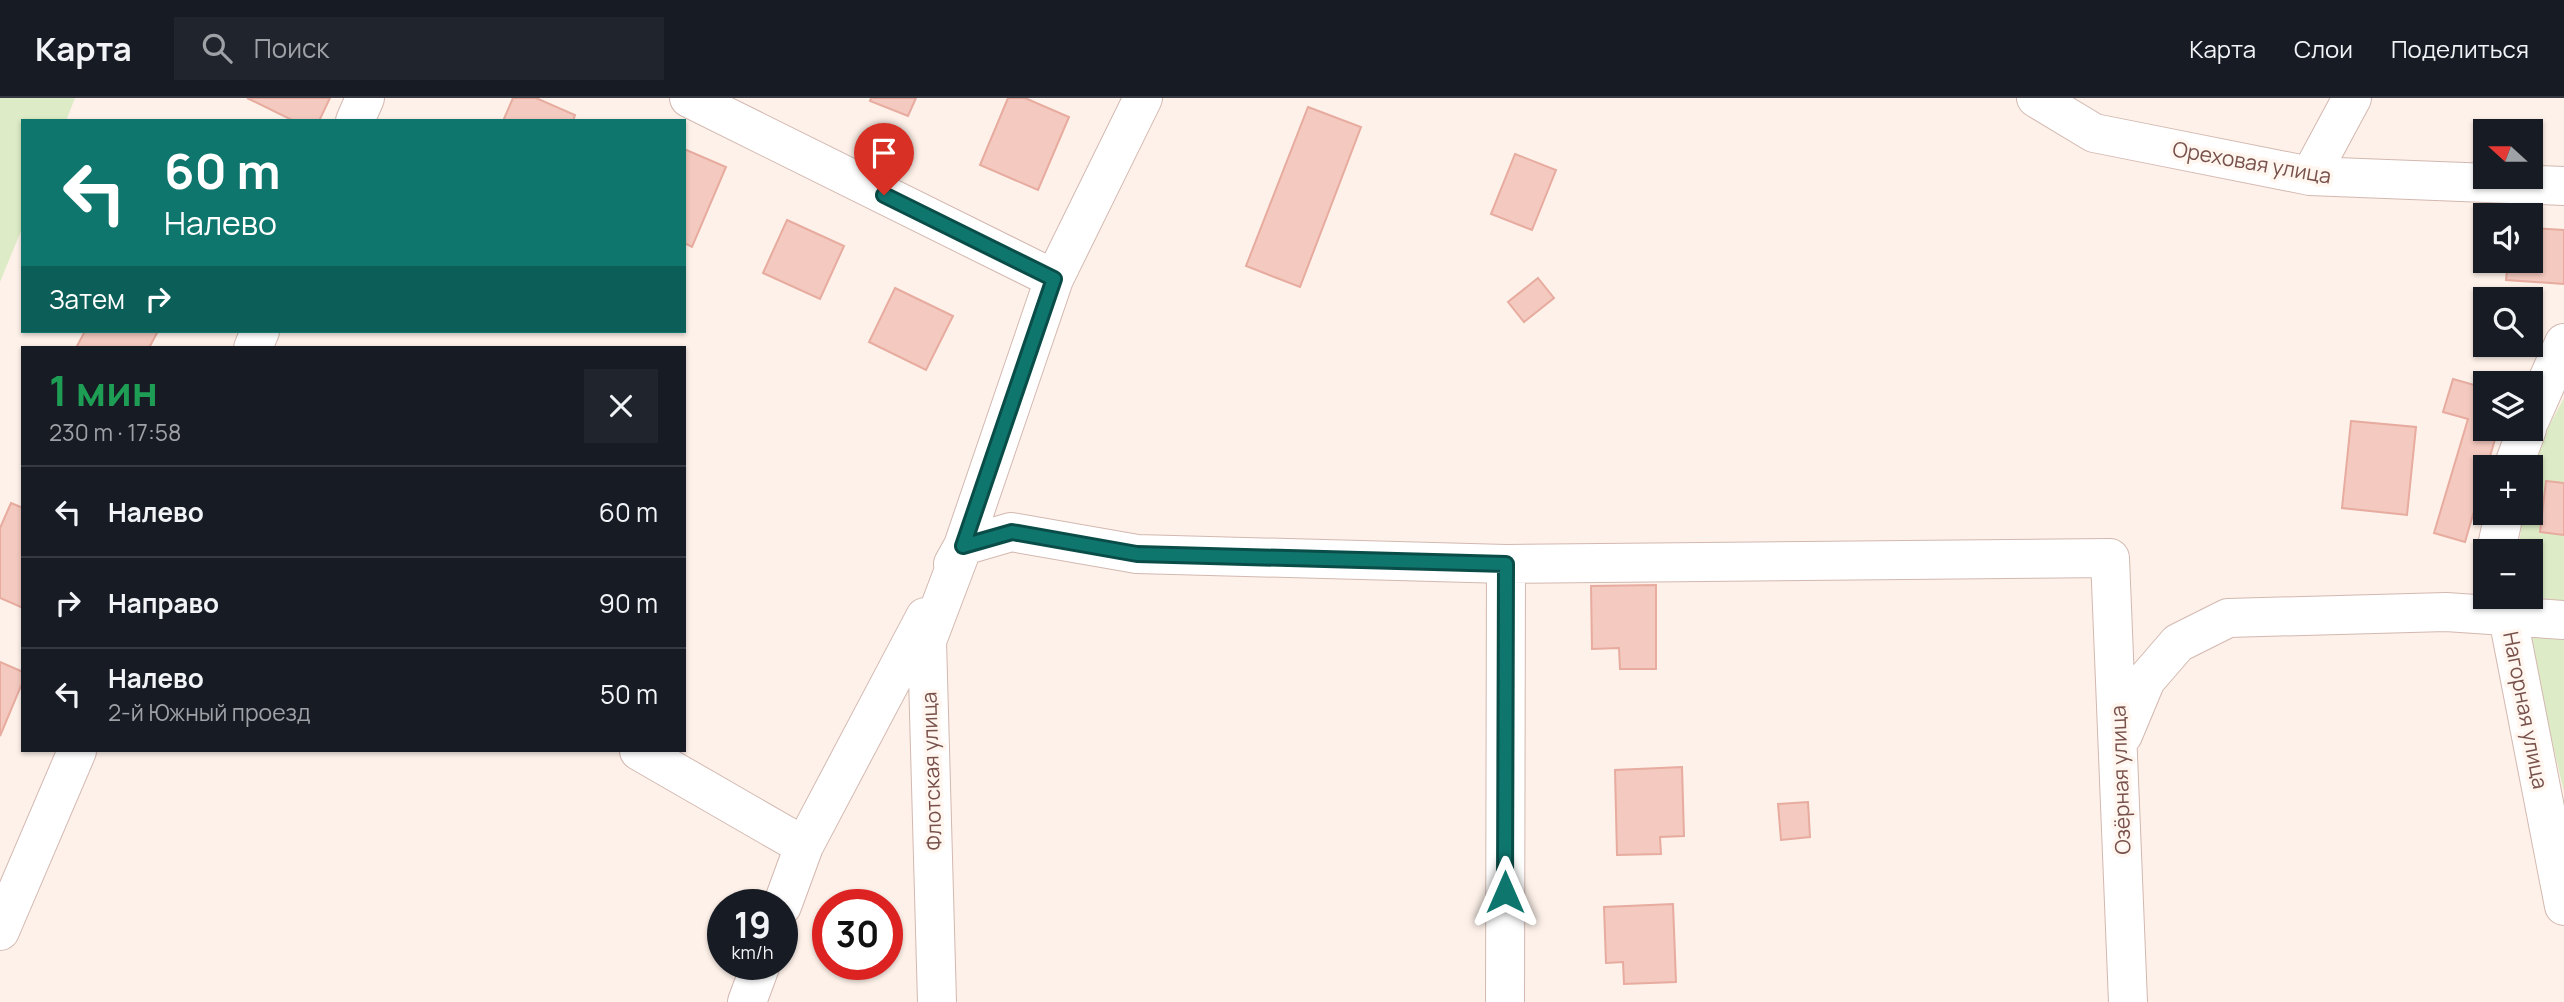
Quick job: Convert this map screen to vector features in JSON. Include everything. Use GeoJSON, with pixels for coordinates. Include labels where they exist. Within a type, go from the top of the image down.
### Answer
{"type":"FeatureCollection","features":[{"type":"Feature","properties":{"kind":"street"},"geometry":{"type":"LineString","coordinates":[[356,119],[365,98]]}},
{"type":"Feature","properties":{"kind":"street"},"geometry":{"type":"LineString","coordinates":[[689,98],[1054,279]]}},
{"type":"Feature","properties":{"kind":"street"},"geometry":{"type":"LineString","coordinates":[[788,889],[804,846],[963,546],[1054,279],[1143,98]]}},
{"type":"Feature","properties":{"kind":"street","name":"Ореховая улица"},"geometry":{"type":"LineString","coordinates":[[2036,98],[2094,133],[2310,176],[2564,186]]}},
{"type":"Feature","properties":{"kind":"street"},"geometry":{"type":"LineString","coordinates":[[2310,176],[2351,98]]}},
{"type":"Feature","properties":{"kind":"street"},"geometry":{"type":"LineString","coordinates":[[2543,391],[2564,343]]}},
{"type":"Feature","properties":{"kind":"street"},"geometry":{"type":"LineString","coordinates":[[963,546],[1012,532],[1137,554],[1506,564],[1505,1002]]}},
{"type":"Feature","properties":{"kind":"street","name":"Флотская улица"},"geometry":{"type":"LineString","coordinates":[[937,1002],[927,641],[963,546]]}},
{"type":"Feature","properties":{"kind":"street","name":"Озёрная улица"},"geometry":{"type":"LineString","coordinates":[[1506,564],[2110,558],[2129,1002]]}},
{"type":"Feature","properties":{"kind":"street"},"geometry":{"type":"LineString","coordinates":[[2120,743],[2146,680],[2162,661],[2178,643],[2228,618],[2476,609]]}},
{"type":"Feature","properties":{"kind":"street","name":"Нагорная улица"},"geometry":{"type":"LineString","coordinates":[[2507,609],[2564,906]]}},
{"type":"Feature","properties":{"kind":"street"},"geometry":{"type":"LineString","coordinates":[[2518,609],[2564,620]]}},
{"type":"Feature","properties":{"kind":"street"},"geometry":{"type":"LineString","coordinates":[[0,931],[77,752]]}},
{"type":"Feature","properties":{"kind":"street"},"geometry":{"type":"LineString","coordinates":[[641,752],[804,846]]}},
{"type":"Feature","properties":{"kind":"street"},"geometry":{"type":"LineString","coordinates":[[747,1002],[755,980]]}},
{"type":"Feature","properties":{"kind":"green space"},"geometry":{"type":"Polygon","coordinates":[[[0,98],[75,98],[67,119],[21,119],[21,231],[0,282],[0,98]]]}},
{"type":"Feature","properties":{"kind":"green space"},"geometry":{"type":"Polygon","coordinates":[[[2564,398],[2564,792],[2521,609],[2543,609],[2543,539],[2520,539],[2521,525],[2543,525],[2543,455],[2533,455],[2564,398]]]}},
{"type":"Feature","properties":{"kind":"building"},"geometry":{"type":"Polygon","coordinates":[[[247,98],[330,98],[320,119],[290,119],[247,98]]]}},
{"type":"Feature","properties":{"kind":"building"},"geometry":{"type":"Polygon","coordinates":[[[513,98],[536,98],[575,115],[574,119],[504,119],[513,98]]]}},
{"type":"Feature","properties":{"kind":"building"},"geometry":{"type":"Polygon","coordinates":[[[871,98],[916,98],[908,116],[870,101],[871,98]]]}},
{"type":"Feature","properties":{"kind":"building"},"geometry":{"type":"Polygon","coordinates":[[[1008,98],[1025,98],[1069,117],[1038,190],[980,165],[1008,98]]]}},
{"type":"Feature","properties":{"kind":"building"},"geometry":{"type":"Polygon","coordinates":[[[1308,107],[1361,127],[1300,287],[1246,266],[1308,107]]]}},
{"type":"Feature","properties":{"kind":"building"},"geometry":{"type":"Polygon","coordinates":[[[686,150],[726,167],[692,247],[686,244],[686,150]]]}},
{"type":"Feature","properties":{"kind":"building"},"geometry":{"type":"Polygon","coordinates":[[[1515,154],[1556,170],[1532,230],[1491,214],[1515,154]]]}},
{"type":"Feature","properties":{"kind":"building"},"geometry":{"type":"Polygon","coordinates":[[[787,220],[844,246],[820,299],[763,273],[787,220]]]}},
{"type":"Feature","properties":{"kind":"building"},"geometry":{"type":"Polygon","coordinates":[[[2543,229],[2564,230],[2564,284],[2506,280],[2507,273],[2543,273],[2543,229]]]}},
{"type":"Feature","properties":{"kind":"building"},"geometry":{"type":"Polygon","coordinates":[[[1538,278],[1554,298],[1524,322],[1508,302],[1538,278]]]}},
{"type":"Feature","properties":{"kind":"building"},"geometry":{"type":"Polygon","coordinates":[[[895,288],[953,316],[926,370],[869,342],[895,288]]]}},
{"type":"Feature","properties":{"kind":"building"},"geometry":{"type":"Polygon","coordinates":[[[84,333],[157,333],[150,346],[77,346],[84,333]]]}},
{"type":"Feature","properties":{"kind":"building"},"geometry":{"type":"Polygon","coordinates":[[[2453,379],[2473,385],[2473,441],[2494,441],[2490,455],[2473,455],[2473,515],[2465,542],[2434,533],[2468,419],[2443,412],[2453,379]]]}},
{"type":"Feature","properties":{"kind":"building"},"geometry":{"type":"Polygon","coordinates":[[[2351,421],[2416,427],[2407,515],[2342,508],[2351,421]]]}},
{"type":"Feature","properties":{"kind":"building"},"geometry":{"type":"Polygon","coordinates":[[[2546,481],[2564,483],[2564,535],[2540,532],[2543,525],[2546,481]]]}},
{"type":"Feature","properties":{"kind":"building"},"geometry":{"type":"Polygon","coordinates":[[[11,503],[21,507],[21,607],[0,598],[0,528],[11,503]]]}},
{"type":"Feature","properties":{"kind":"building"},"geometry":{"type":"Polygon","coordinates":[[[1656,585],[1656,669],[1620,669],[1619,648],[1592,649],[1591,586],[1656,585]]]}},
{"type":"Feature","properties":{"kind":"building"},"geometry":{"type":"Polygon","coordinates":[[[0,662],[21,671],[21,686],[0,736],[0,662]]]}},
{"type":"Feature","properties":{"kind":"building"},"geometry":{"type":"Polygon","coordinates":[[[1682,767],[1684,836],[1660,837],[1661,854],[1617,855],[1615,770],[1682,767]]]}},
{"type":"Feature","properties":{"kind":"building"},"geometry":{"type":"Polygon","coordinates":[[[1808,802],[1810,837],[1781,840],[1778,804],[1808,802]]]}},
{"type":"Feature","properties":{"kind":"building"},"geometry":{"type":"Polygon","coordinates":[[[1673,904],[1676,982],[1624,984],[1623,962],[1606,963],[1604,907],[1673,904]]]}},
{"type":"Feature","properties":{"kind":"route"},"geometry":{"type":"LineString","coordinates":[[884,195],[1054,279],[963,546],[1012,532],[1137,554],[1506,564],[1505,892]]}}]}
